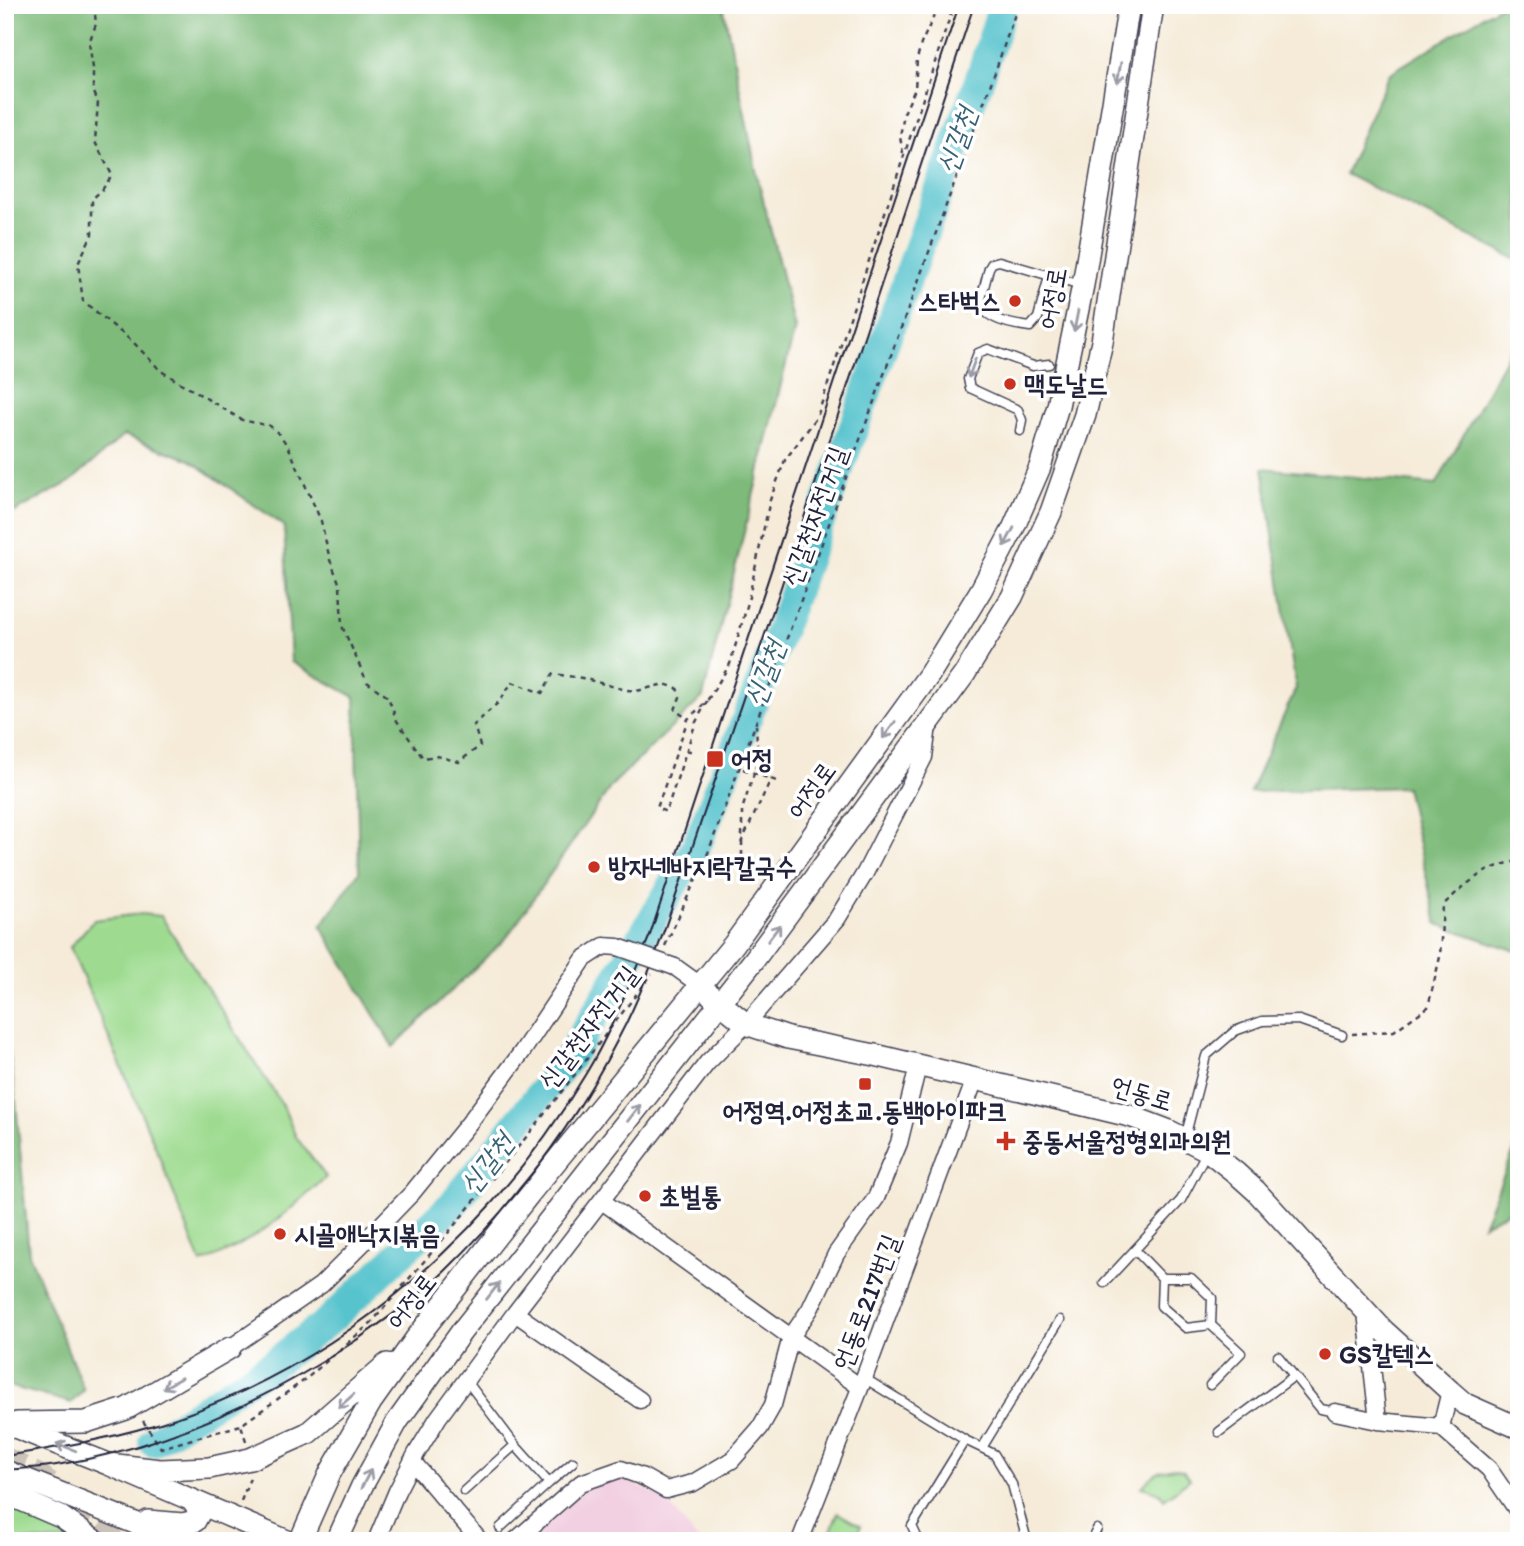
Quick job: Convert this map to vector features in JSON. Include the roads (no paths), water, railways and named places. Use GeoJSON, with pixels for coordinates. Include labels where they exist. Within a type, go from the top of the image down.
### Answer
{"type":"FeatureCollection","features":[{"type":"Feature","properties":{"kind":"main road","name":"어정로"},"geometry":{"type":"LineString","coordinates":[[300,1541],[330,1473],[371,1402],[415,1340],[530,1193],[734,944],[929,675],[981,590],[1013,529],[1040,467],[1058,407],[1083,285],[1129,5]]}},
{"type":"Feature","properties":{"kind":"main road","name":"어정로"},"geometry":{"type":"LineString","coordinates":[[337,1541],[362,1486],[397,1422],[462,1331],[720,1003],[964,675],[1012,597],[1051,512],[1085,415],[1110,296],[1153,5]]}},
{"type":"Feature","properties":{"kind":"main road","name":"언동로"},"geometry":{"type":"LineString","coordinates":[[700,985],[746,1024],[788,1038],[1129,1116],[1208,1150],[1256,1191],[1366,1312],[1465,1405],[1519,1428]]}},
{"type":"Feature","properties":{"kind":"main road"},"geometry":{"type":"LineString","coordinates":[[108,1464],[160,1470],[209,1468],[250,1459],[308,1433],[415,1340]]}},
{"type":"Feature","properties":{"kind":"main road"},"geometry":{"type":"LineString","coordinates":[[5,1423],[86,1422],[126,1409],[230,1348]]}},
{"type":"Feature","properties":{"kind":"main road"},"geometry":{"type":"LineString","coordinates":[[5,1423],[287,1541]]}},
{"type":"Feature","properties":{"kind":"main road"},"geometry":{"type":"LineString","coordinates":[[5,1471],[180,1541]]}},
{"type":"Feature","properties":{"kind":"main road"},"geometry":{"type":"LineString","coordinates":[[5,1493],[61,1517],[95,1541]]}},
{"type":"Feature","properties":{"kind":"main road"},"geometry":{"type":"LineString","coordinates":[[122,1519],[183,1524],[195,1521],[200,1512],[191,1499]]}},
{"type":"Feature","properties":{"kind":"street"},"geometry":{"type":"LineString","coordinates":[[376,1541],[412,1461],[438,1418],[515,1313],[707,1063],[746,1024],[837,919],[865,873],[924,757],[928,725]]}},
{"type":"Feature","properties":{"kind":"street"},"geometry":{"type":"LineString","coordinates":[[230,1348],[321,1284],[412,1193],[522,1052],[583,959],[604,946],[618,947],[675,967],[700,985]]}},
{"type":"Feature","properties":{"kind":"street"},"geometry":{"type":"LineString","coordinates":[[515,1541],[581,1483],[621,1469],[666,1490],[693,1483],[732,1460],[760,1428],[773,1405],[791,1337],[810,1309],[836,1254],[876,1198],[899,1143],[918,1066]]}},
{"type":"Feature","properties":{"kind":"street","name":"언동로217번길"},"geometry":{"type":"LineString","coordinates":[[800,1541],[975,1079]]}},
{"type":"Feature","properties":{"kind":"street"},"geometry":{"type":"LineString","coordinates":[[602,1201],[791,1337],[862,1382]]}},
{"type":"Feature","properties":{"kind":"street"},"geometry":{"type":"LineString","coordinates":[[1366,1312],[1378,1421]]}},
{"type":"Feature","properties":{"kind":"street"},"geometry":{"type":"LineString","coordinates":[[515,1313],[640,1400]]}},
{"type":"Feature","properties":{"kind":"street"},"geometry":{"type":"LineString","coordinates":[[1441,1427],[1450,1391]]}},
{"type":"Feature","properties":{"kind":"street"},"geometry":{"type":"LineString","coordinates":[[1335,1412],[1378,1421],[1441,1427],[1489,1469],[1519,1513]]}},
{"type":"Feature","properties":{"kind":"street"},"geometry":{"type":"LineString","coordinates":[[412,1461],[480,1541]]}},
{"type":"Feature","properties":{"kind":"lane"},"geometry":{"type":"LineString","coordinates":[[1049,276],[1038,318],[1030,327],[988,316],[981,308],[989,268],[992,263],[999,261],[1083,285]]}},
{"type":"Feature","properties":{"kind":"lane"},"geometry":{"type":"LineString","coordinates":[[1020,431],[1022,420],[1018,410],[970,388],[968,379],[978,353],[988,349],[1033,366],[1049,364]]}},
{"type":"Feature","properties":{"kind":"lane"},"geometry":{"type":"LineString","coordinates":[[1185,1138],[1206,1056],[1235,1031],[1262,1021],[1299,1020],[1342,1035]]}},
{"type":"Feature","properties":{"kind":"lane"},"geometry":{"type":"LineString","coordinates":[[1104,1283],[1181,1200],[1208,1150]]}},
{"type":"Feature","properties":{"kind":"lane"},"geometry":{"type":"LineString","coordinates":[[1135,1250],[1162,1278],[1161,1307],[1186,1328],[1211,1325]]}},
{"type":"Feature","properties":{"kind":"lane"},"geometry":{"type":"LineString","coordinates":[[1162,1278],[1191,1278],[1212,1298],[1211,1325],[1241,1353],[1210,1385]]}},
{"type":"Feature","properties":{"kind":"lane"},"geometry":{"type":"LineString","coordinates":[[982,1448],[1060,1320]]}},
{"type":"Feature","properties":{"kind":"lane"},"geometry":{"type":"LineString","coordinates":[[1278,1356],[1321,1409],[1335,1412]]}},
{"type":"Feature","properties":{"kind":"lane"},"geometry":{"type":"LineString","coordinates":[[1219,1432],[1294,1376]]}},
{"type":"Feature","properties":{"kind":"lane"},"geometry":{"type":"LineString","coordinates":[[466,1380],[515,1445],[548,1483]]}},
{"type":"Feature","properties":{"kind":"lane"},"geometry":{"type":"LineString","coordinates":[[862,1382],[994,1454],[1012,1484],[1027,1541]]}},
{"type":"Feature","properties":{"kind":"lane"},"geometry":{"type":"LineString","coordinates":[[919,1541],[912,1526],[965,1440]]}},
{"type":"Feature","properties":{"kind":"lane"},"geometry":{"type":"LineString","coordinates":[[464,1491],[515,1445]]}},
{"type":"Feature","properties":{"kind":"lane"},"geometry":{"type":"LineString","coordinates":[[500,1528],[573,1462]]}},
{"type":"Feature","properties":{"kind":"lane"},"geometry":{"type":"LineString","coordinates":[[1091,1541],[1097,1529]]}},
{"type":"Feature","properties":{"kind":"waterway","name":"신갈천"},"geometry":{"type":"LineString","coordinates":[[153,1442],[273,1364],[331,1319],[454,1203],[569,1058],[696,847],[771,657],[981,75],[1003,5]]}},
{"type":"Feature","properties":{"kind":"tunnel"},"geometry":{"type":"LineString","coordinates":[[5,1457],[53,1484]]}},
{"type":"Feature","properties":{"kind":"tunnel"},"geometry":{"type":"LineString","coordinates":[[78,1503],[122,1541]]}},
{"type":"Feature","properties":{"kind":"tram line"},"geometry":{"type":"LineString","coordinates":[[5,1456],[91,1441],[176,1418],[239,1393],[300,1361],[357,1324],[410,1282],[461,1236],[506,1186],[548,1132],[604,1041],[650,935],[959,5]]}},
{"type":"Feature","properties":{"kind":"tram line"},"geometry":{"type":"LineString","coordinates":[[5,1470],[55,1465],[140,1445],[215,1418],[287,1383],[389,1317],[444,1272],[495,1219],[562,1133],[618,1039],[658,948],[974,5]]}},
{"type":"Feature","properties":{"kind":"place","name":"스타벅스"},"geometry":{"type":"Point","coordinates":[1015,301]}},
{"type":"Feature","properties":{"kind":"place","name":"맥도날드"},"geometry":{"type":"Point","coordinates":[1010,384]}},
{"type":"Feature","properties":{"kind":"place","name":"어정"},"geometry":{"type":"Point","coordinates":[715,759]}},
{"type":"Feature","properties":{"kind":"place","name":"방자네바지락칼국수"},"geometry":{"type":"Point","coordinates":[594,867]}},
{"type":"Feature","properties":{"kind":"place","name":"어정역.어정초교.동백아이파크"},"geometry":{"type":"Point","coordinates":[865,1084]}},
{"type":"Feature","properties":{"kind":"place","name":"중동서울정형외과의원"},"geometry":{"type":"Point","coordinates":[1006,1141]}},
{"type":"Feature","properties":{"kind":"place","name":"초벌통"},"geometry":{"type":"Point","coordinates":[645,1196]}},
{"type":"Feature","properties":{"kind":"place","name":"시골애낙지볶음"},"geometry":{"type":"Point","coordinates":[280,1234]}},
{"type":"Feature","properties":{"kind":"place","name":"GS칼텍스"},"geometry":{"type":"Point","coordinates":[1325,1354]}}]}
